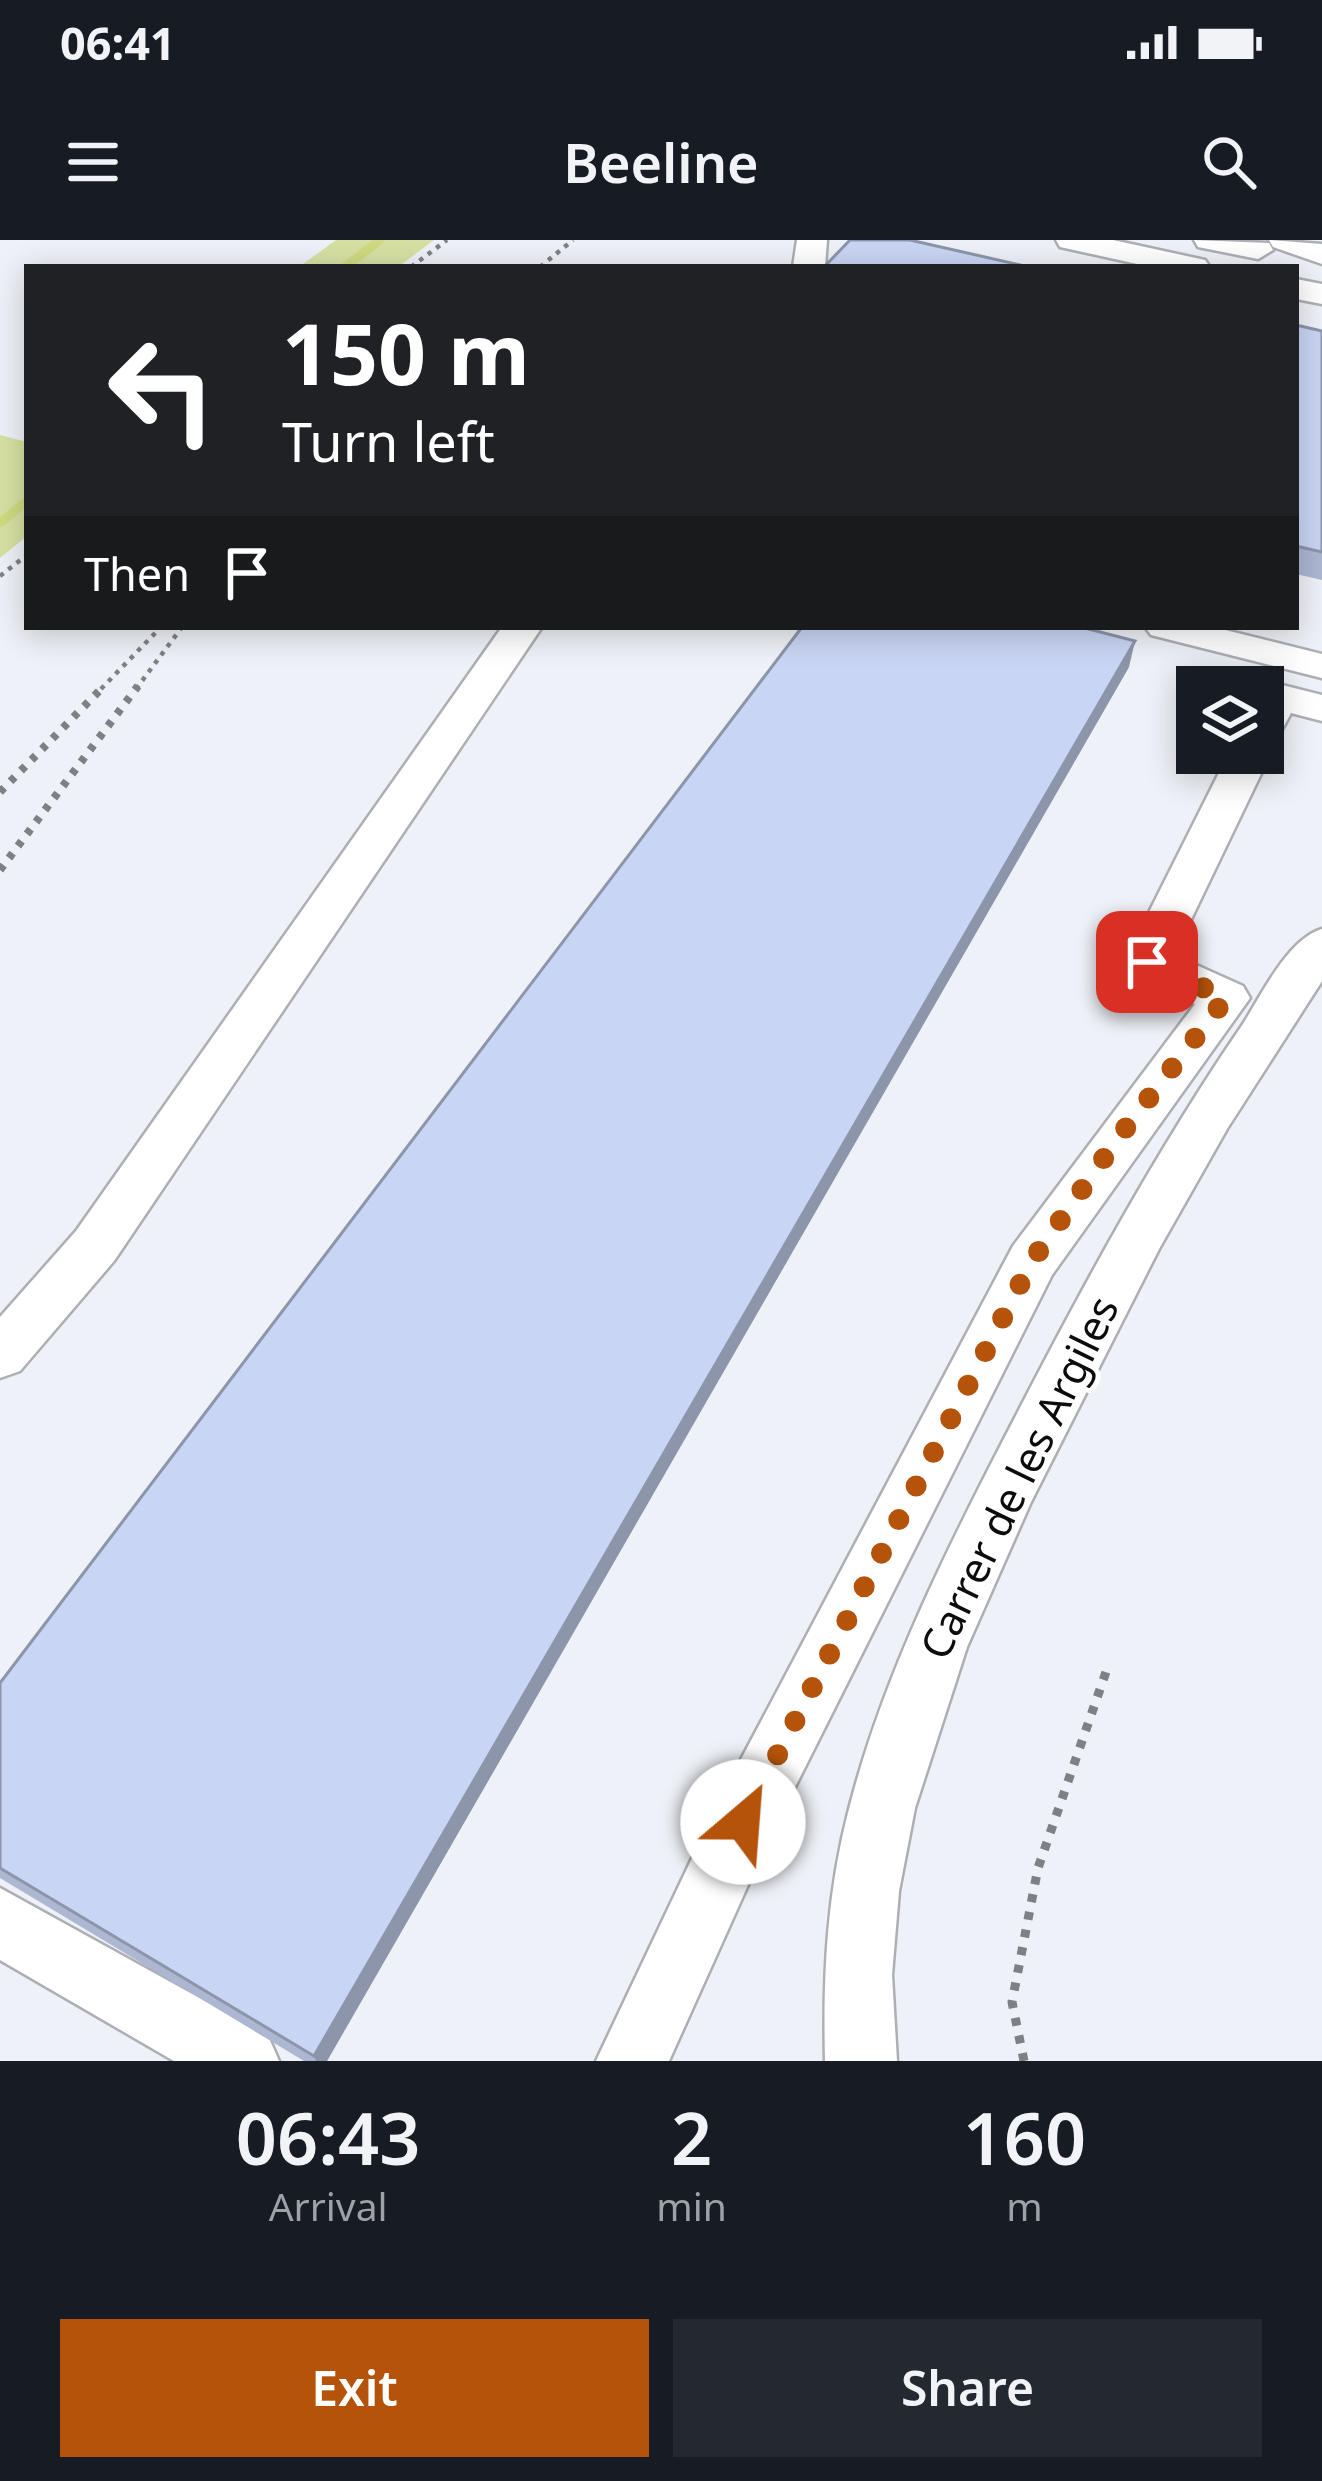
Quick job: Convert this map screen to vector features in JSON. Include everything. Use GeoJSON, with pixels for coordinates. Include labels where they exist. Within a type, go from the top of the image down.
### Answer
{"type":"FeatureCollection","features":[{"type":"Feature","properties":{"kind":"street"},"geometry":{"type":"LineString","coordinates":[[1071,240],[1180,264]]}},
{"type":"Feature","properties":{"kind":"street"},"geometry":{"type":"LineString","coordinates":[[1209,240],[1322,255]]}},
{"type":"Feature","properties":{"kind":"street"},"geometry":{"type":"LineString","coordinates":[[0,1355],[95,1246],[520,630]]}},
{"type":"Feature","properties":{"kind":"street"},"geometry":{"type":"LineString","coordinates":[[1177,630],[1322,666]]}},
{"type":"Feature","properties":{"kind":"street"},"geometry":{"type":"LineString","coordinates":[[1284,698],[1322,708]]}},
{"type":"Feature","properties":{"kind":"street"},"geometry":{"type":"LineString","coordinates":[[632,2061],[743,1822],[1032,1261],[1118,1138],[1226,998],[1147,962],[1240,774]]}},
{"type":"Feature","properties":{"kind":"street","name":"Carrer de les Argiles"},"geometry":{"type":"LineString","coordinates":[[861,2061],[856,2015],[860,1930],[886,1788],[921,1678],[1114,1276],[1220,1098],[1322,945]]}},
{"type":"Feature","properties":{"kind":"street"},"geometry":{"type":"LineString","coordinates":[[0,1922],[243,2061]]}},
{"type":"Feature","properties":{"kind":"path"},"geometry":{"type":"LineString","coordinates":[[415,264],[447,240]]}},
{"type":"Feature","properties":{"kind":"path"},"geometry":{"type":"LineString","coordinates":[[544,264],[573,240]]}},
{"type":"Feature","properties":{"kind":"path"},"geometry":{"type":"LineString","coordinates":[[0,576],[24,557]]}},
{"type":"Feature","properties":{"kind":"path"},"geometry":{"type":"LineString","coordinates":[[0,793],[158,630]]}},
{"type":"Feature","properties":{"kind":"path"},"geometry":{"type":"LineString","coordinates":[[0,870],[180,630]]}},
{"type":"Feature","properties":{"kind":"path"},"geometry":{"type":"LineString","coordinates":[[1024,2061],[1012,2002],[1038,1868],[1106,1669]]}},
{"type":"Feature","properties":{"kind":"green space"},"geometry":{"type":"Polygon","coordinates":[[[336,240],[434,240],[402,264],[303,264],[336,240]]]}},
{"type":"Feature","properties":{"kind":"green space"},"geometry":{"type":"Polygon","coordinates":[[[0,435],[24,441],[24,538],[0,558],[0,435]]]}},
{"type":"Feature","properties":{"kind":"building"},"geometry":{"type":"Polygon","coordinates":[[[850,240],[910,240],[1016,264],[827,264],[850,240]]]}},
{"type":"Feature","properties":{"kind":"building"},"geometry":{"type":"Polygon","coordinates":[[[1299,326],[1322,331],[1322,552],[1299,547],[1299,326]]]}},
{"type":"Feature","properties":{"kind":"building"},"geometry":{"type":"Polygon","coordinates":[[[800,630],[1093,630],[1135,641],[314,2056],[0,1868],[0,1683],[800,630]]]}},
{"type":"Feature","properties":{"kind":"waterway"},"geometry":{"type":"LineString","coordinates":[[349,264],[380,240]]}},
{"type":"Feature","properties":{"kind":"waterway"},"geometry":{"type":"LineString","coordinates":[[0,523],[24,503]]}},
{"type":"Feature","properties":{"kind":"route"},"geometry":{"type":"LineString","coordinates":[[743,1822],[1032,1261],[1118,1138],[1226,998],[1147,962]]}}]}
